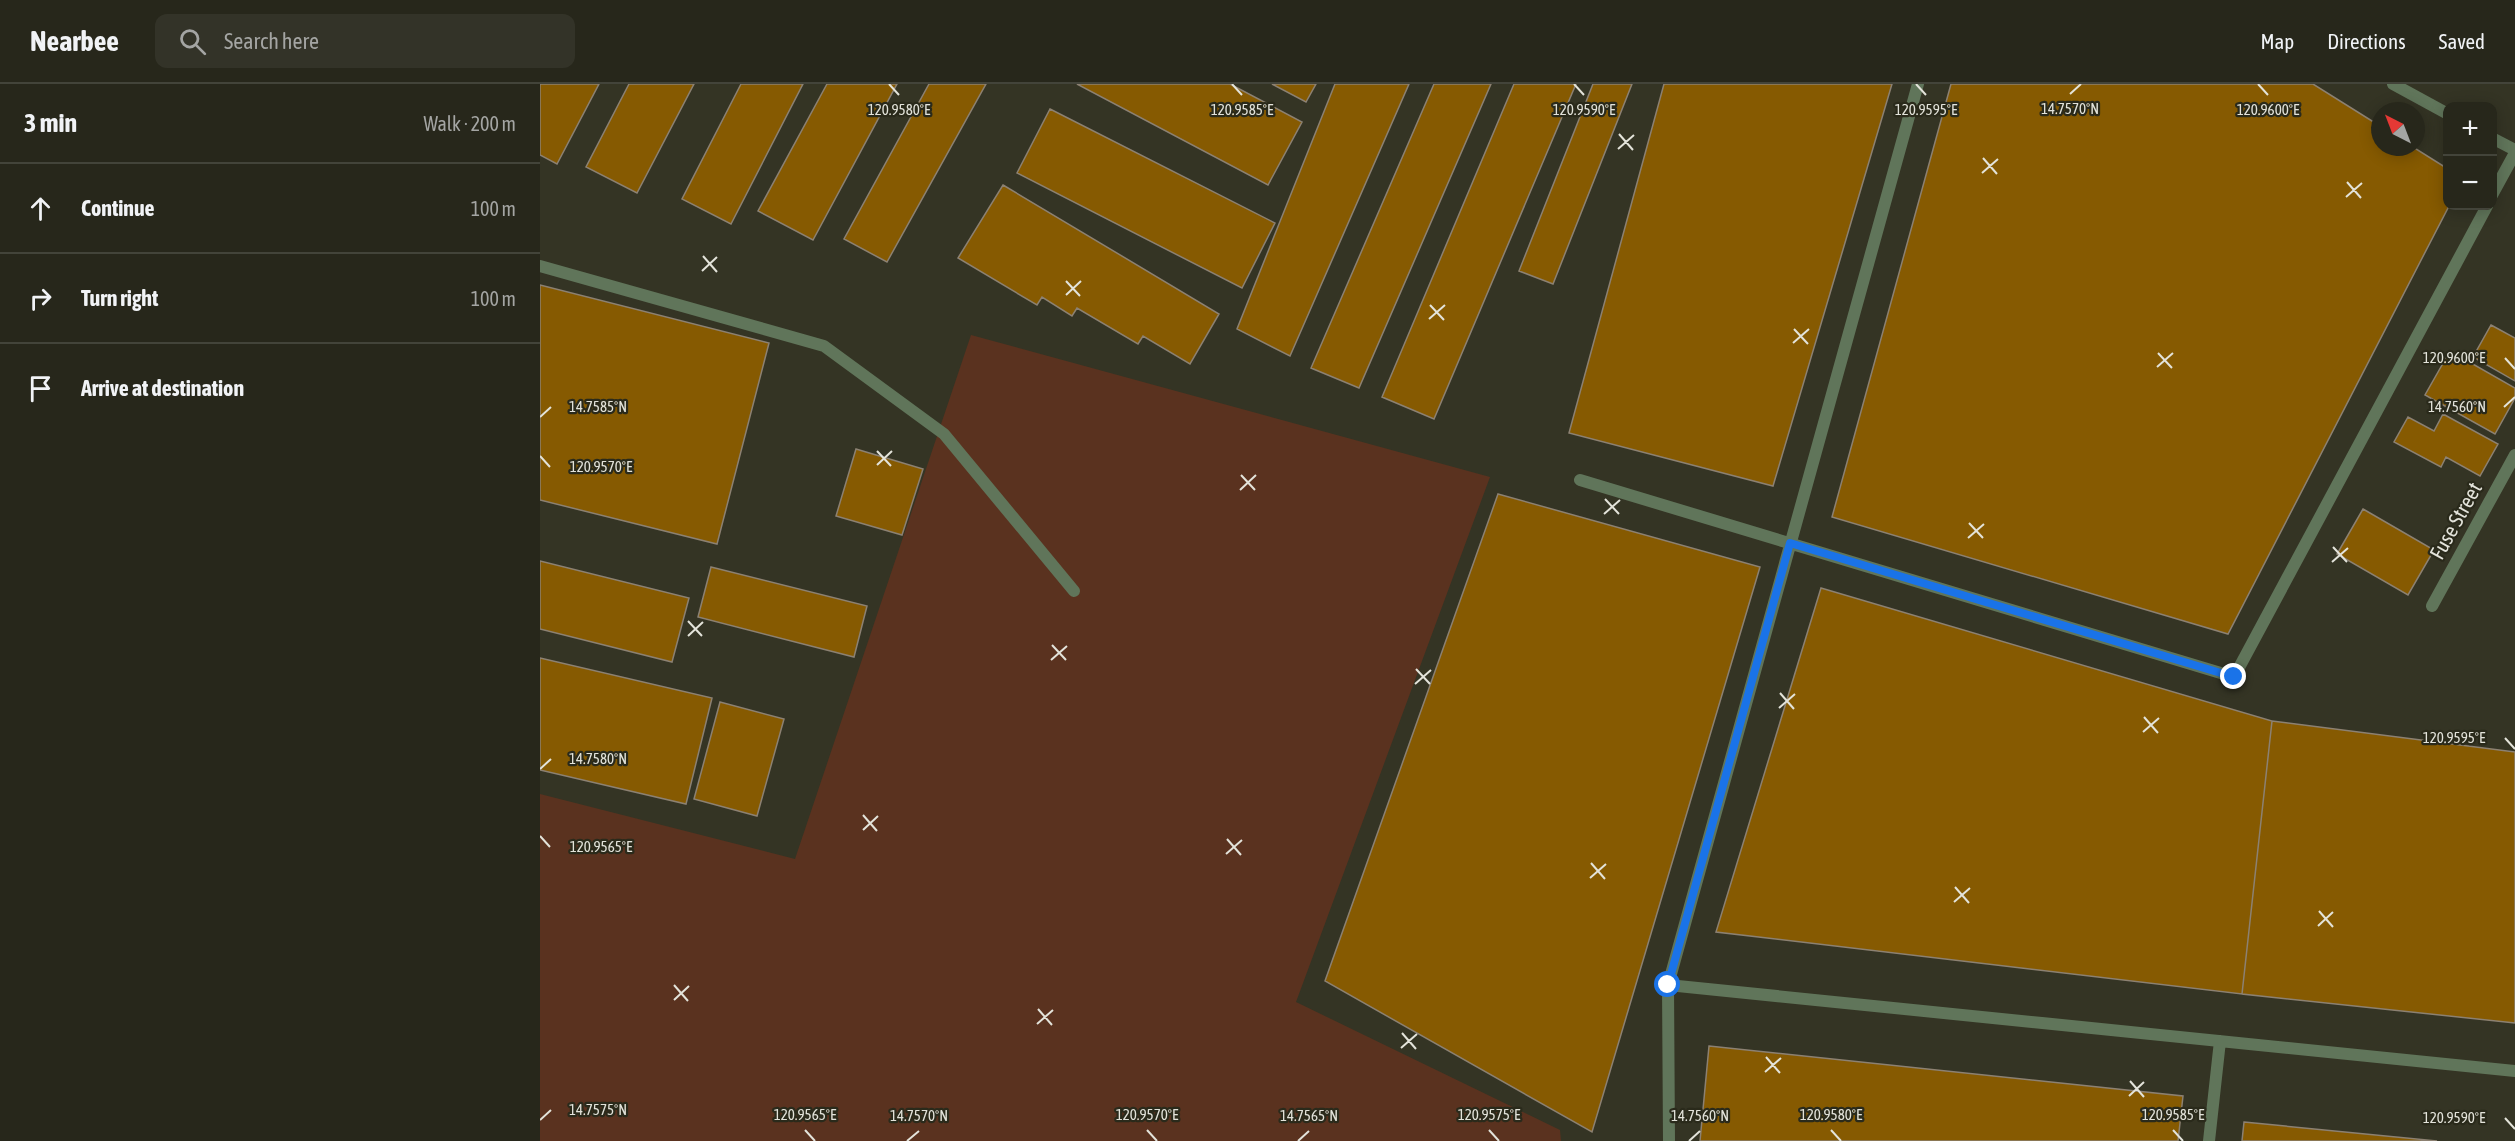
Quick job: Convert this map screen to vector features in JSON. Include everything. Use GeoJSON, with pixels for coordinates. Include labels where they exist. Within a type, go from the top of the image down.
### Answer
{"type":"FeatureCollection","features":[{"type":"Feature","properties":{"kind":"street"},"geometry":{"type":"LineString","coordinates":[[1670,1141],[1668,985],[1918,84]]}},
{"type":"Feature","properties":{"kind":"street"},"geometry":{"type":"LineString","coordinates":[[2393,84],[2443,111]]}},
{"type":"Feature","properties":{"kind":"street"},"geometry":{"type":"LineString","coordinates":[[2497,141],[2515,152],[2497,187]]}},
{"type":"Feature","properties":{"kind":"street"},"geometry":{"type":"LineString","coordinates":[[1580,480],[2234,677],[2485,210]]}},
{"type":"Feature","properties":{"kind":"street"},"geometry":{"type":"LineString","coordinates":[[540,266],[824,346],[944,434],[1074,591]]}},
{"type":"Feature","properties":{"kind":"street","name":"Fuse Street"},"geometry":{"type":"LineString","coordinates":[[2432,606],[2515,455]]}},
{"type":"Feature","properties":{"kind":"street"},"geometry":{"type":"LineString","coordinates":[[1668,985],[2515,1071]]}},
{"type":"Feature","properties":{"kind":"street"},"geometry":{"type":"LineString","coordinates":[[2209,1141],[2220,1041]]}},
{"type":"Feature","properties":{"kind":"shaded area"},"geometry":{"type":"Polygon","coordinates":[[[971,335],[1490,477],[1296,1002],[1560,1130],[1561,1141],[540,1141],[540,794],[795,859],[971,335]]]}},
{"type":"Feature","properties":{"kind":"building"},"geometry":{"type":"Polygon","coordinates":[[[540,84],[599,84],[557,164],[540,155],[540,84]]]}},
{"type":"Feature","properties":{"kind":"building"},"geometry":{"type":"Polygon","coordinates":[[[629,84],[694,84],[637,193],[586,167],[629,84]]]}},
{"type":"Feature","properties":{"kind":"building"},"geometry":{"type":"Polygon","coordinates":[[[741,84],[803,84],[731,224],[682,199],[741,84]]]}},
{"type":"Feature","properties":{"kind":"building"},"geometry":{"type":"Polygon","coordinates":[[[827,84],[897,84],[813,240],[758,211],[827,84]]]}},
{"type":"Feature","properties":{"kind":"building"},"geometry":{"type":"Polygon","coordinates":[[[929,84],[986,84],[887,262],[844,239],[929,84]]]}},
{"type":"Feature","properties":{"kind":"building"},"geometry":{"type":"Polygon","coordinates":[[[1077,84],[1230,84],[1302,122],[1268,185],[1077,84]]]}},
{"type":"Feature","properties":{"kind":"building"},"geometry":{"type":"Polygon","coordinates":[[[1272,84],[1316,84],[1306,102],[1272,84]]]}},
{"type":"Feature","properties":{"kind":"building"},"geometry":{"type":"Polygon","coordinates":[[[1335,84],[1409,84],[1290,356],[1237,329],[1335,84]]]}},
{"type":"Feature","properties":{"kind":"building"},"geometry":{"type":"Polygon","coordinates":[[[1434,84],[1491,84],[1359,388],[1311,368],[1434,84]]]}},
{"type":"Feature","properties":{"kind":"building"},"geometry":{"type":"Polygon","coordinates":[[[1514,84],[1576,84],[1434,419],[1382,397],[1514,84]]]}},
{"type":"Feature","properties":{"kind":"building"},"geometry":{"type":"Polygon","coordinates":[[[1593,84],[1632,84],[1553,284],[1519,271],[1593,84]]]}},
{"type":"Feature","properties":{"kind":"building"},"geometry":{"type":"Polygon","coordinates":[[[1664,84],[1892,84],[1773,486],[1569,433],[1664,84]]]}},
{"type":"Feature","properties":{"kind":"building"},"geometry":{"type":"Polygon","coordinates":[[[1951,84],[2313,84],[2371,120],[2371,156],[2425,155],[2443,166],[2443,210],[2447,210],[2228,634],[1832,517],[1951,84]]]}},
{"type":"Feature","properties":{"kind":"building"},"geometry":{"type":"Polygon","coordinates":[[[1050,109],[1275,223],[1242,288],[1017,173],[1050,109]]]}},
{"type":"Feature","properties":{"kind":"building"},"geometry":{"type":"Polygon","coordinates":[[[1003,185],[1219,314],[1190,364],[1143,336],[1138,344],[1077,308],[1072,316],[1042,297],[1037,305],[958,258],[1003,185]]]}},
{"type":"Feature","properties":{"kind":"building"},"geometry":{"type":"Polygon","coordinates":[[[540,285],[769,343],[717,544],[540,500],[540,285]]]}},
{"type":"Feature","properties":{"kind":"building"},"geometry":{"type":"Polygon","coordinates":[[[2491,325],[2515,338],[2515,381],[2473,357],[2491,325]]]}},
{"type":"Feature","properties":{"kind":"building"},"geometry":{"type":"Polygon","coordinates":[[[2450,351],[2515,388],[2515,398],[2495,434],[2425,395],[2450,351]]]}},
{"type":"Feature","properties":{"kind":"building"},"geometry":{"type":"Polygon","coordinates":[[[2443,414],[2498,444],[2480,476],[2446,457],[2441,467],[2394,442],[2408,417],[2434,431],[2443,414]]]}},
{"type":"Feature","properties":{"kind":"building"},"geometry":{"type":"Polygon","coordinates":[[[856,449],[923,469],[902,535],[836,516],[856,449]]]}},
{"type":"Feature","properties":{"kind":"building"},"geometry":{"type":"Polygon","coordinates":[[[1498,494],[1760,567],[1592,1132],[1325,981],[1498,494]]]}},
{"type":"Feature","properties":{"kind":"building"},"geometry":{"type":"Polygon","coordinates":[[[2363,509],[2434,550],[2408,595],[2337,554],[2363,509]]]}},
{"type":"Feature","properties":{"kind":"building"},"geometry":{"type":"Polygon","coordinates":[[[540,561],[689,598],[672,662],[540,629],[540,561]]]}},
{"type":"Feature","properties":{"kind":"building"},"geometry":{"type":"Polygon","coordinates":[[[711,567],[867,606],[854,657],[698,617],[711,567]]]}},
{"type":"Feature","properties":{"kind":"building"},"geometry":{"type":"Polygon","coordinates":[[[1821,588],[2272,721],[2242,994],[1716,932],[1821,588]]]}},
{"type":"Feature","properties":{"kind":"building"},"geometry":{"type":"Polygon","coordinates":[[[540,658],[712,698],[686,804],[540,770],[540,658]]]}},
{"type":"Feature","properties":{"kind":"building"},"geometry":{"type":"Polygon","coordinates":[[[720,702],[784,719],[757,816],[694,799],[720,702]]]}},
{"type":"Feature","properties":{"kind":"building"},"geometry":{"type":"Polygon","coordinates":[[[2272,721],[2515,752],[2515,1023],[2242,994],[2272,721]]]}},
{"type":"Feature","properties":{"kind":"building"},"geometry":{"type":"Polygon","coordinates":[[[1709,1046],[2183,1096],[2178,1141],[1700,1141],[1709,1046]]]}},
{"type":"Feature","properties":{"kind":"building"},"geometry":{"type":"Polygon","coordinates":[[[2244,1122],[2437,1141],[2242,1141],[2244,1122]]]}},
{"type":"Feature","properties":{"kind":"route"},"geometry":{"type":"LineString","coordinates":[[1668,985],[1790,543],[2234,677]]}}]}
